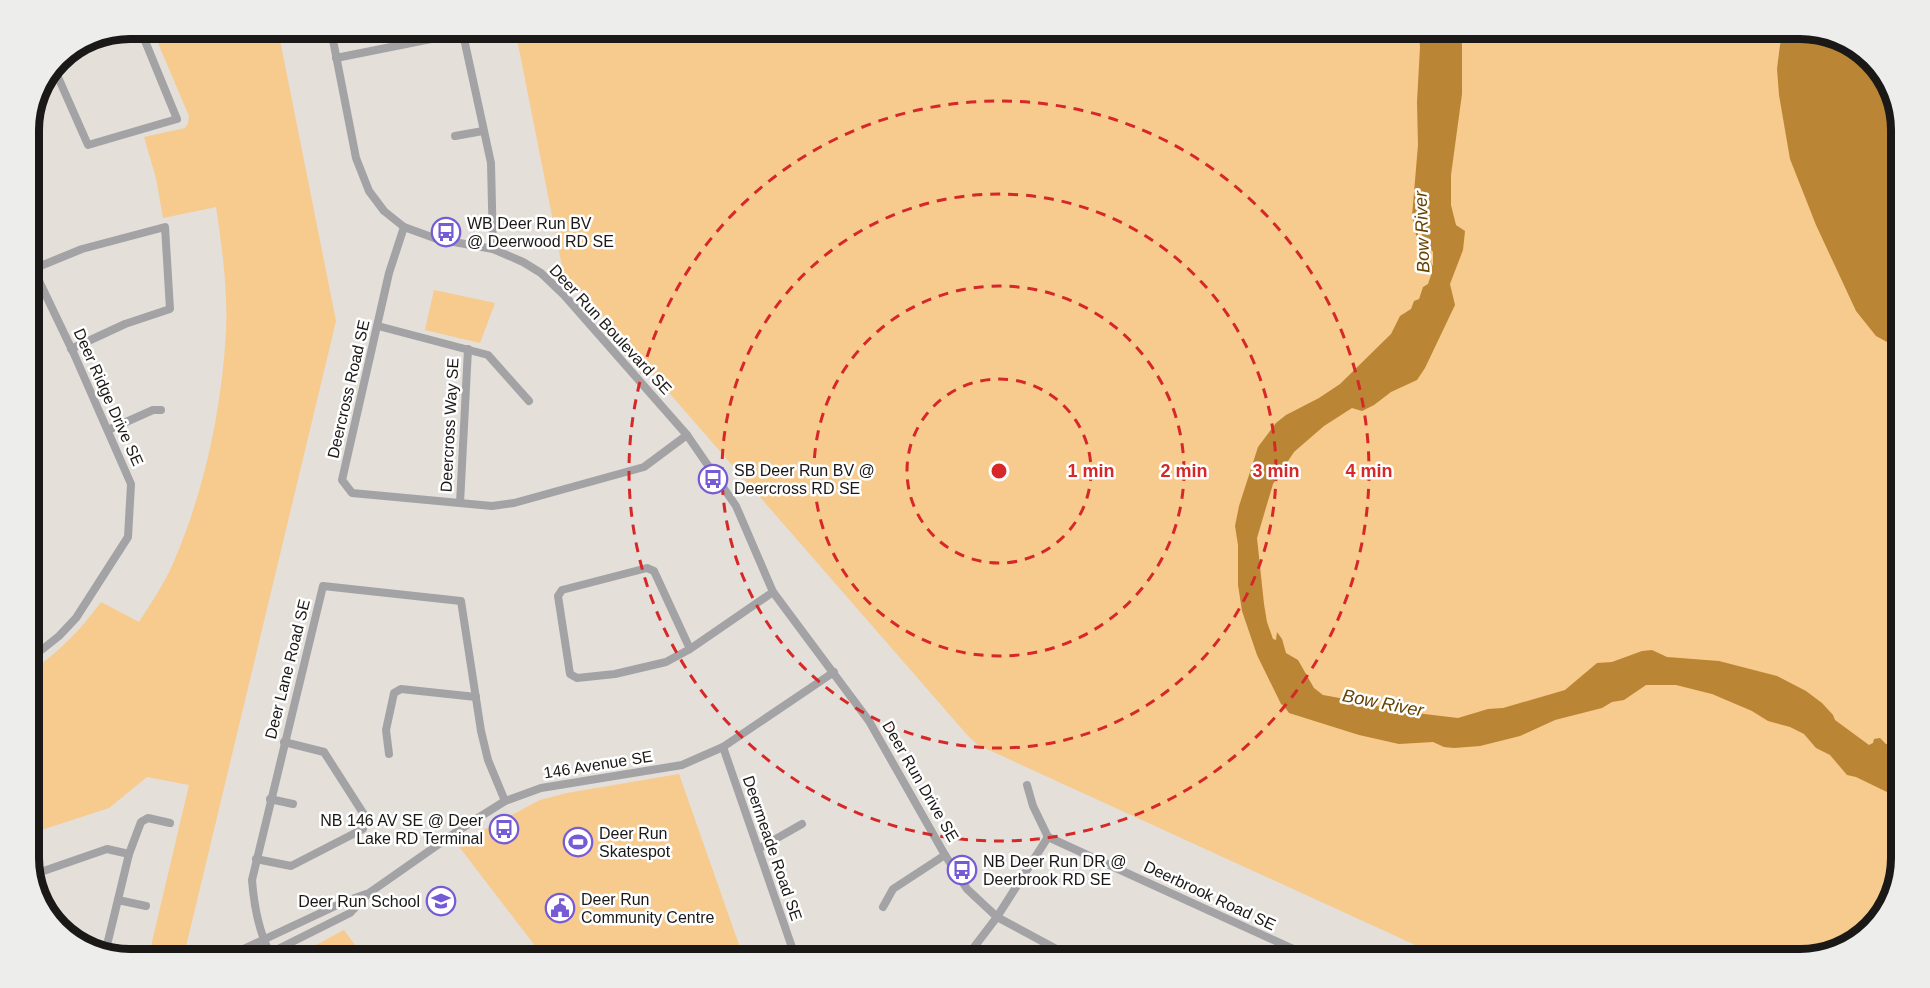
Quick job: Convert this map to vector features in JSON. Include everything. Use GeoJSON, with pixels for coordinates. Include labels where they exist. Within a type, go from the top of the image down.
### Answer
{"type":"FeatureCollection","features":[{"type":"Feature","properties":{"kind":"street"},"geometry":{"type":"LineString","coordinates":[[57,76],[88,145],[177,119],[144,39]]}},
{"type":"Feature","properties":{"kind":"street","name":"Deer Run Boulevard SE"},"geometry":{"type":"LineString","coordinates":[[333,39],[356,158],[369,191],[384,211],[404,227],[437,239],[493,249],[542,273],[564,295],[687,435],[736,506],[773,592],[834,672]]}},
{"type":"Feature","properties":{"kind":"street"},"geometry":{"type":"LineString","coordinates":[[336,58],[427,39]]}},
{"type":"Feature","properties":{"kind":"street"},"geometry":{"type":"LineString","coordinates":[[464,39],[491,164],[493,249]]}},
{"type":"Feature","properties":{"kind":"street"},"geometry":{"type":"LineString","coordinates":[[455,136],[483,131]]}},
{"type":"Feature","properties":{"kind":"street"},"geometry":{"type":"LineString","coordinates":[[39,267],[82,249],[165,227],[170,309],[124,324],[71,349]]}},
{"type":"Feature","properties":{"kind":"street","name":"Deercross Road SE"},"geometry":{"type":"LineString","coordinates":[[404,227],[389,273],[342,480],[352,494],[492,506],[514,503],[644,467],[687,435]]}},
{"type":"Feature","properties":{"kind":"street","name":"Deer Ridge Drive SE"},"geometry":{"type":"LineString","coordinates":[[39,282],[108,429],[131,484],[128,537],[76,618],[39,652]]}},
{"type":"Feature","properties":{"kind":"street"},"geometry":{"type":"LineString","coordinates":[[378,326],[488,356],[529,401]]}},
{"type":"Feature","properties":{"kind":"street","name":"Deercross Way SE"},"geometry":{"type":"LineString","coordinates":[[460,503],[468,349]]}},
{"type":"Feature","properties":{"kind":"street"},"geometry":{"type":"LineString","coordinates":[[108,429],[153,410],[161,410]]}},
{"type":"Feature","properties":{"kind":"street"},"geometry":{"type":"LineString","coordinates":[[690,649],[654,571],[647,568],[562,590],[558,596],[570,674],[577,678],[615,674],[666,662],[690,649],[773,592]]}},
{"type":"Feature","properties":{"kind":"street","name":"Deer Lane Road SE"},"geometry":{"type":"LineString","coordinates":[[268,949],[263,939],[253,897],[252,880],[323,586],[461,601],[488,759],[505,801]]}},
{"type":"Feature","properties":{"kind":"street","name":"146 Avenue SE"},"geometry":{"type":"LineString","coordinates":[[278,949],[350,913],[369,893],[505,801],[541,788],[682,765],[723,747],[834,672]]}},
{"type":"Feature","properties":{"kind":"street","name":"Deer Run Drive SE"},"geometry":{"type":"LineString","coordinates":[[834,672],[869,722],[967,889],[997,917],[1055,949]]}},
{"type":"Feature","properties":{"kind":"street"},"geometry":{"type":"LineString","coordinates":[[389,754],[386,730],[394,693],[401,689],[476,697]]}},
{"type":"Feature","properties":{"kind":"street"},"geometry":{"type":"LineString","coordinates":[[256,859],[291,866],[363,829],[365,816],[324,752],[284,742]]}},
{"type":"Feature","properties":{"kind":"street","name":"Deermeade Road SE"},"geometry":{"type":"LineString","coordinates":[[723,747],[791,949]]}},
{"type":"Feature","properties":{"kind":"street"},"geometry":{"type":"LineString","coordinates":[[973,949],[997,917],[1048,837],[1033,806],[1027,786]]}},
{"type":"Feature","properties":{"kind":"street"},"geometry":{"type":"LineString","coordinates":[[270,799],[293,804]]}},
{"type":"Feature","properties":{"kind":"street"},"geometry":{"type":"LineString","coordinates":[[106,945],[129,854],[141,822],[148,818],[170,823]]}},
{"type":"Feature","properties":{"kind":"street"},"geometry":{"type":"LineString","coordinates":[[758,849],[802,824]]}},
{"type":"Feature","properties":{"kind":"street","name":"Deerbrook Road SE"},"geometry":{"type":"LineString","coordinates":[[1048,837],[1291,949]]}},
{"type":"Feature","properties":{"kind":"street"},"geometry":{"type":"LineString","coordinates":[[40,872],[108,849],[129,854]]}},
{"type":"Feature","properties":{"kind":"street"},"geometry":{"type":"LineString","coordinates":[[883,907],[893,889],[945,855]]}},
{"type":"Feature","properties":{"kind":"street","name":"146 Avenue SE"},"geometry":{"type":"LineString","coordinates":[[243,949],[344,902],[369,893]]}},
{"type":"Feature","properties":{"kind":"street"},"geometry":{"type":"LineString","coordinates":[[118,900],[146,906]]}},
{"type":"Feature","properties":{"kind":"shaded area"},"geometry":{"type":"Polygon","coordinates":[[[156,39],[280,39],[336,321],[185,949],[150,949],[189,785],[147,777],[109,808],[39,831],[39,666],[68,641],[101,602],[139,622],[165,580],[177,554],[204,472],[221,388],[226,331],[225,284],[216,207],[163,218],[156,178],[144,137],[185,128],[189,116],[156,39]]]}},
{"type":"Feature","properties":{"kind":"shaded area"},"geometry":{"type":"Polygon","coordinates":[[[517,39],[1804,39],[1891,271],[1891,858],[1889,876],[1882,898],[1868,918],[1846,937],[1812,948],[1424,949],[978,745],[563,271],[517,39]]]}},
{"type":"Feature","properties":{"kind":"shaded area"},"geometry":{"type":"Polygon","coordinates":[[[434,290],[495,303],[480,343],[425,330],[434,290]]]}},
{"type":"Feature","properties":{"kind":"shaded area"},"geometry":{"type":"Polygon","coordinates":[[[679,774],[740,949],[537,949],[457,844],[540,800],[567,793],[679,774]]]}},
{"type":"Feature","properties":{"kind":"shaded area"},"geometry":{"type":"Polygon","coordinates":[[[344,930],[358,949],[309,949],[344,930]]]}},
{"type":"Feature","properties":{"kind":"water","name":"Bow River"},"geometry":{"type":"Polygon","coordinates":[[[1420,39],[1462,39],[1462,94],[1451,175],[1451,205],[1456,225],[1465,231],[1463,250],[1450,284],[1455,305],[1417,380],[1391,392],[1362,411],[1352,408],[1324,426],[1294,452],[1273,484],[1257,538],[1264,604],[1273,639],[1276,640],[1277,632],[1282,639],[1286,653],[1298,660],[1314,688],[1323,695],[1391,710],[1458,718],[1565,690],[1597,663],[1612,662],[1642,651],[1652,650],[1667,657],[1719,661],[1777,676],[1806,691],[1822,703],[1835,720],[1869,745],[1874,739],[1880,738],[1891,745],[1891,793],[1847,775],[1830,755],[1816,748],[1804,734],[1790,727],[1768,721],[1752,711],[1712,694],[1676,685],[1646,685],[1624,700],[1555,720],[1520,736],[1480,746],[1454,748],[1433,742],[1399,744],[1359,735],[1289,713],[1281,704],[1257,655],[1242,611],[1238,585],[1238,545],[1235,526],[1239,506],[1258,447],[1276,423],[1340,384],[1391,334],[1400,316],[1411,309],[1414,301],[1419,299],[1423,287],[1428,284],[1432,272],[1431,265],[1418,245],[1412,216],[1418,145],[1420,39]],[[1416,220],[1419,242],[1433,266],[1433,252],[1424,240],[1416,220]]]}},
{"type":"Feature","properties":{"kind":"water"},"geometry":{"type":"Polygon","coordinates":[[[1782,39],[1800,39],[1824,42],[1840,48],[1851,54],[1876,79],[1886,101],[1891,124],[1891,351],[1887,342],[1876,336],[1856,311],[1816,225],[1790,159],[1779,95],[1777,69],[1782,39]]]}},
{"type":"Feature","properties":{"kind":"place","name":"WB Deer Run BV @ Deerwood RD SE"},"geometry":{"type":"Point","coordinates":[446,232]}},
{"type":"Feature","properties":{"kind":"place","name":"SB Deer Run BV @ Deercross RD SE"},"geometry":{"type":"Point","coordinates":[713,479]}},
{"type":"Feature","properties":{"kind":"place","name":"NB 146 AV SE @ Deer Lake RD Terminal"},"geometry":{"type":"Point","coordinates":[504,829]}},
{"type":"Feature","properties":{"kind":"place","name":"Deer Run Skatespot"},"geometry":{"type":"Point","coordinates":[578,842]}},
{"type":"Feature","properties":{"kind":"place","name":"NB Deer Run DR @ Deerbrook RD SE"},"geometry":{"type":"Point","coordinates":[962,870]}},
{"type":"Feature","properties":{"kind":"place","name":"Deer Run School"},"geometry":{"type":"Point","coordinates":[441,901]}},
{"type":"Feature","properties":{"kind":"place","name":"Deer Run Community Centre"},"geometry":{"type":"Point","coordinates":[560,908]}}]}
